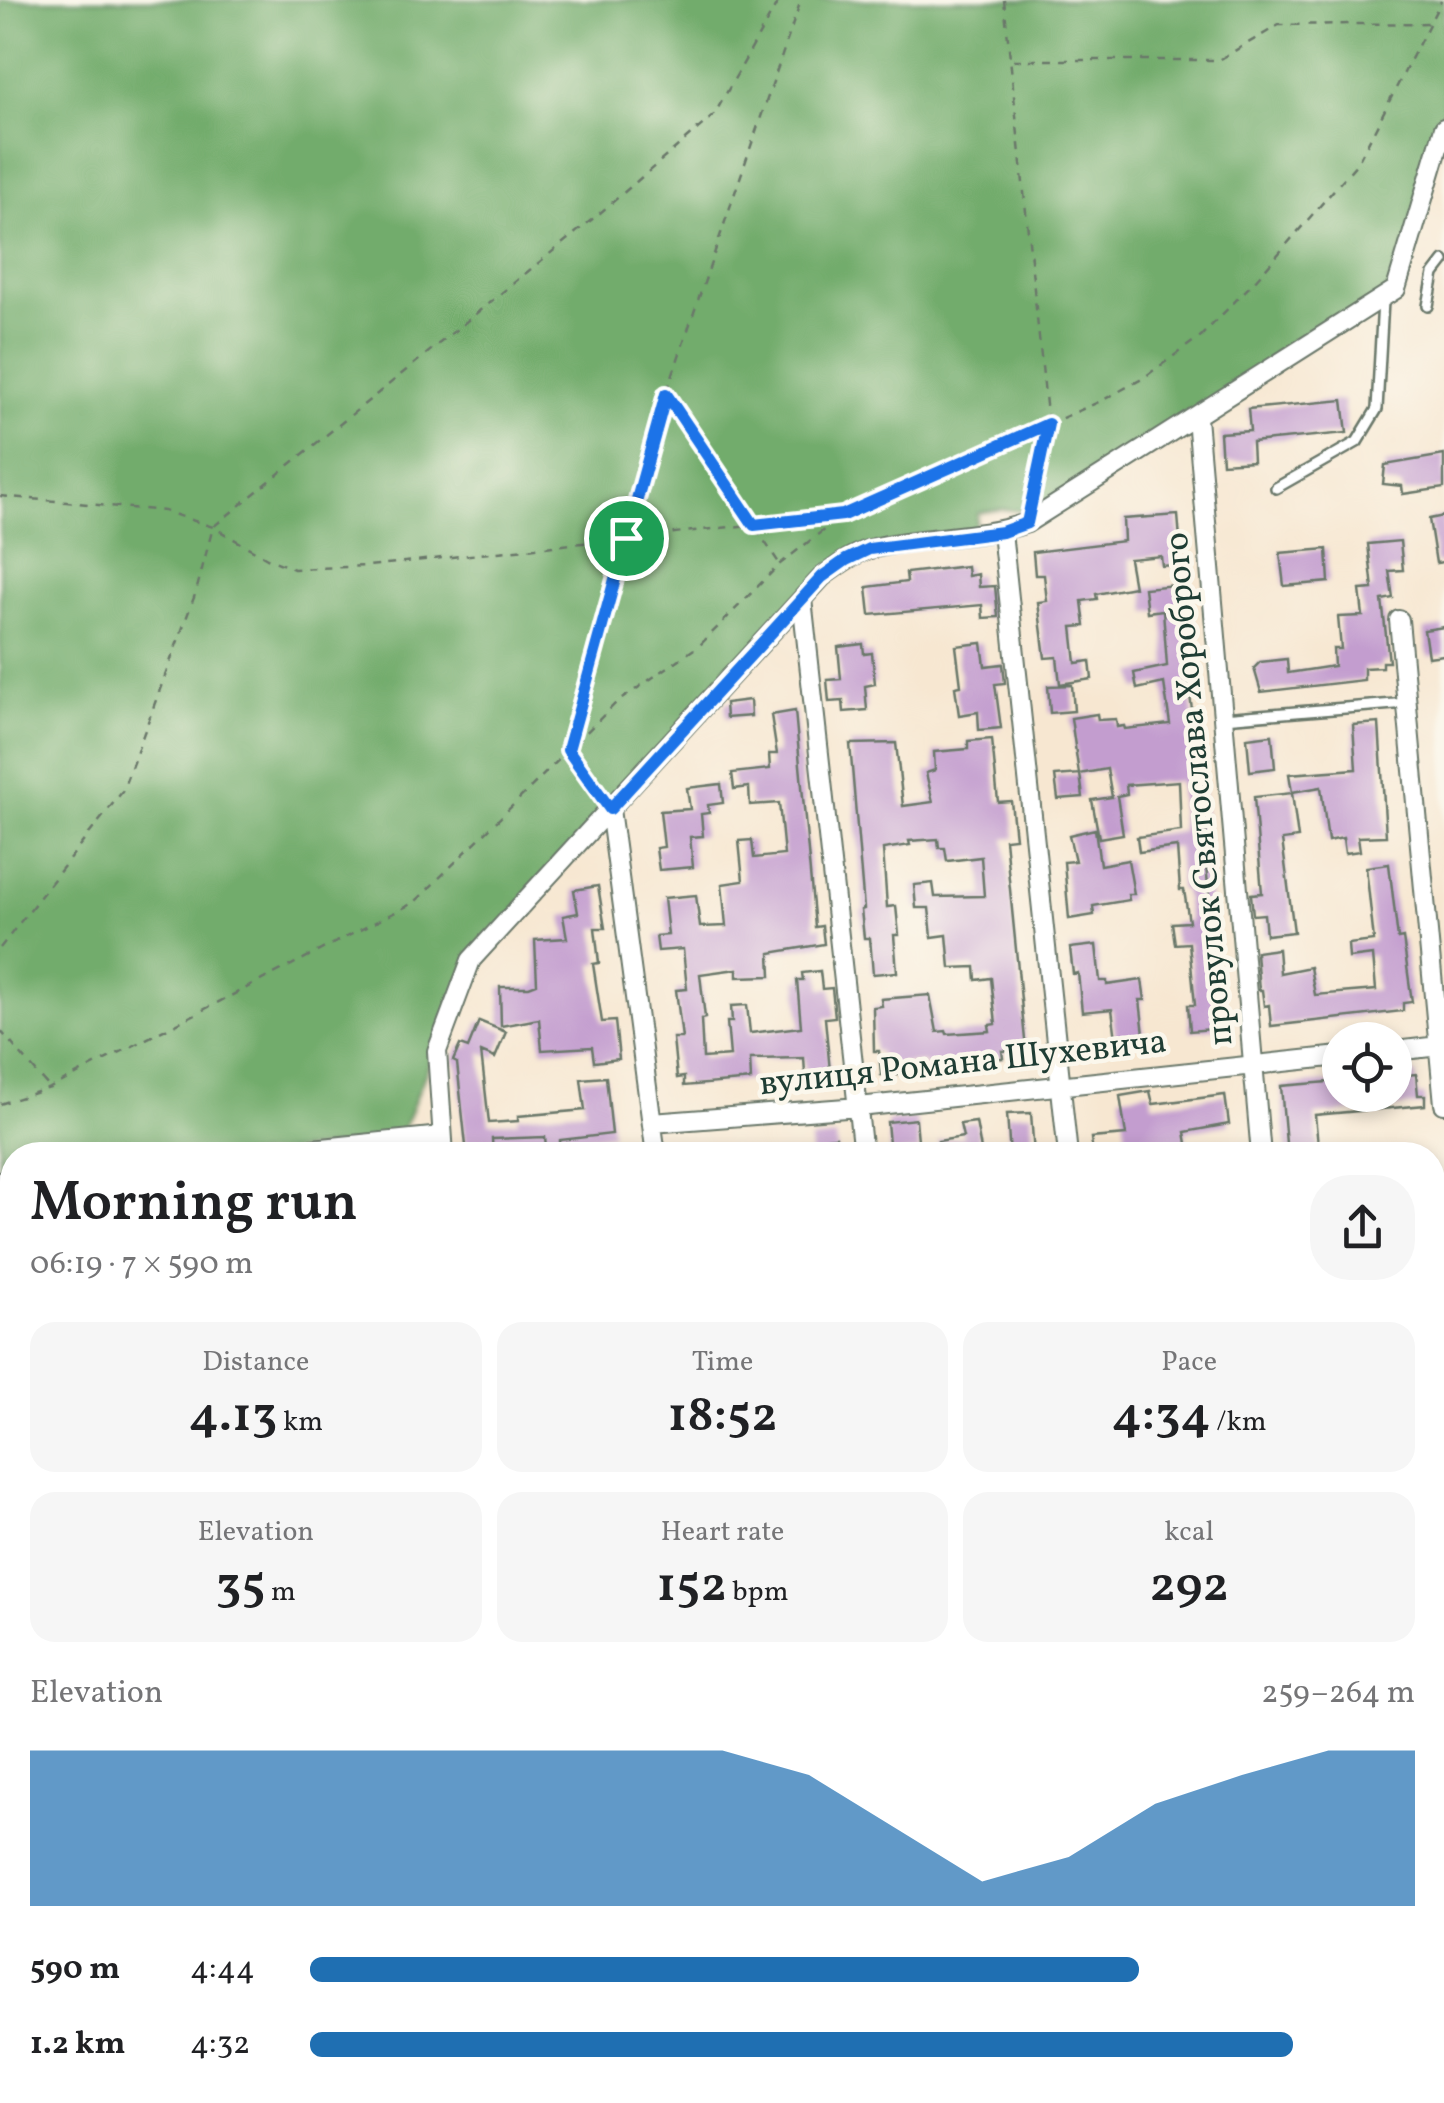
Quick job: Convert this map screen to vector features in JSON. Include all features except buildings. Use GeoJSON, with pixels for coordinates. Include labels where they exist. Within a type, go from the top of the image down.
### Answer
{"type":"FeatureCollection","features":[{"type":"Feature","properties":{"kind":"street"},"geometry":{"type":"LineString","coordinates":[[443,1142],[437,1051],[472,960],[802,599],[834,569],[869,549],[1002,532],[1027,523],[1396,289],[1444,128]]}},
{"type":"Feature","properties":{"kind":"street","name":"провулок Святослава Хороброго"},"geometry":{"type":"LineString","coordinates":[[1197,418],[1260,1142]]}},
{"type":"Feature","properties":{"kind":"street"},"geometry":{"type":"LineString","coordinates":[[1002,532],[1067,1142]]}},
{"type":"Feature","properties":{"kind":"street"},"geometry":{"type":"LineString","coordinates":[[802,599],[862,1142]]}},
{"type":"Feature","properties":{"kind":"street"},"geometry":{"type":"LineString","coordinates":[[1399,620],[1439,990],[1444,1104]]}},
{"type":"Feature","properties":{"kind":"street"},"geometry":{"type":"LineString","coordinates":[[610,809],[654,1142]]}},
{"type":"Feature","properties":{"kind":"street"},"geometry":{"type":"LineString","coordinates":[[1412,1048],[1439,1046]]}},
{"type":"Feature","properties":{"kind":"street","name":"вулиця Романа Шухевича"},"geometry":{"type":"LineString","coordinates":[[652,1123],[858,1107],[1322,1058]]}},
{"type":"Feature","properties":{"kind":"lane"},"geometry":{"type":"LineString","coordinates":[[1428,306],[1434,274],[1444,262]]}},
{"type":"Feature","properties":{"kind":"lane"},"geometry":{"type":"LineString","coordinates":[[1276,488],[1357,442],[1377,409],[1383,298]]}},
{"type":"Feature","properties":{"kind":"lane"},"geometry":{"type":"LineString","coordinates":[[1223,718],[1407,703]]}},
{"type":"Feature","properties":{"kind":"path"},"geometry":{"type":"LineString","coordinates":[[0,948],[122,792],[196,592],[213,527],[600,213],[714,115],[780,0]]}},
{"type":"Feature","properties":{"kind":"path"},"geometry":{"type":"LineString","coordinates":[[568,750],[666,394],[801,0]]}},
{"type":"Feature","properties":{"kind":"path"},"geometry":{"type":"LineString","coordinates":[[1004,0],[1048,424],[1027,523]]}},
{"type":"Feature","properties":{"kind":"path"},"geometry":{"type":"LineString","coordinates":[[0,1104],[50,1088],[415,902],[616,703],[700,645],[780,564],[843,515],[1142,379],[1201,336],[1254,282],[1358,162],[1442,2]]}},
{"type":"Feature","properties":{"kind":"path"},"geometry":{"type":"LineString","coordinates":[[1011,60],[1219,60],[1279,25],[1430,23]]}},
{"type":"Feature","properties":{"kind":"path"},"geometry":{"type":"LineString","coordinates":[[666,394],[780,564]]}},
{"type":"Feature","properties":{"kind":"path"},"geometry":{"type":"LineString","coordinates":[[0,496],[164,511],[213,527],[294,569],[368,566],[843,515]]}},
{"type":"Feature","properties":{"kind":"path"},"geometry":{"type":"LineString","coordinates":[[568,750],[610,809]]}},
{"type":"Feature","properties":{"kind":"path"},"geometry":{"type":"LineString","coordinates":[[0,1030],[50,1088]]}},
{"type":"Feature","properties":{"kind":"green space"},"geometry":{"type":"Polygon","coordinates":[[[0,0],[1444,0],[1444,129],[1396,289],[1036,513],[1002,509],[978,513],[975,529],[845,560],[471,960],[399,1140],[0,1142],[0,0]]]}},
{"type":"Feature","properties":{"kind":"route"},"geometry":{"type":"LineString","coordinates":[[666,394],[754,525],[843,515],[1048,424],[1027,523],[1002,532],[869,549],[846,560],[822,577],[610,809],[568,750],[626,538],[666,394]]}}]}
